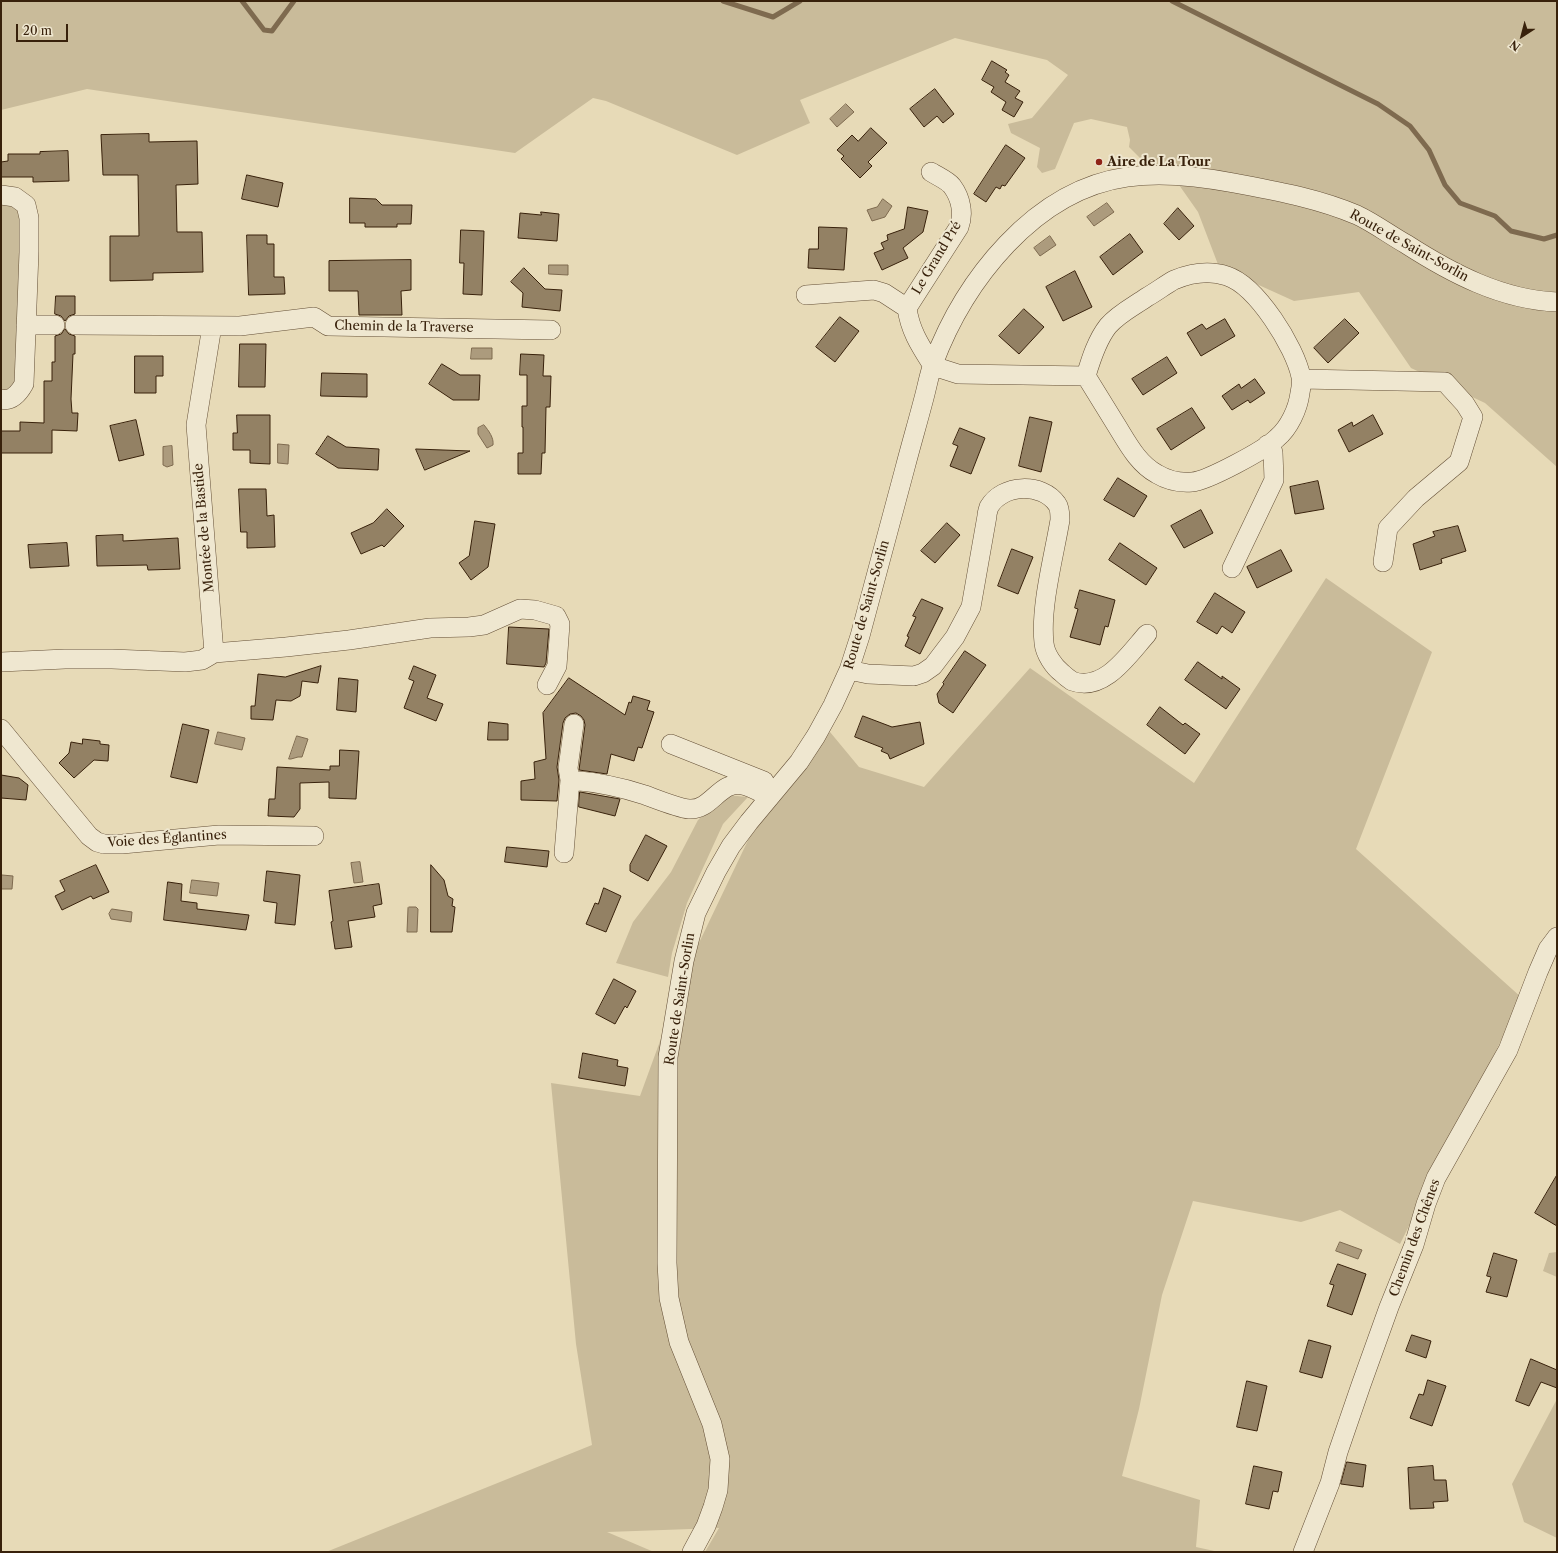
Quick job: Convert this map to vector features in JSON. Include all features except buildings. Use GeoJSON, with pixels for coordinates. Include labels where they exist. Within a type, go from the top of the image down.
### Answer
{"type":"FeatureCollection","features":[{"type":"Feature","properties":{"kind":"street","name":"Le Grand Pré"},"geometry":{"type":"LineString","coordinates":[[931,172],[951,185],[960,205],[962,214],[959,227],[907,308],[909,321],[914,334],[932,366]]}},
{"type":"Feature","properties":{"kind":"street","name":"Route de Saint-Sorlin"},"geometry":{"type":"LineString","coordinates":[[692,1552],[706,1526],[713,1507],[718,1490],[720,1460],[712,1424],[679,1342],[669,1298],[667,1262],[668,1057],[684,961],[696,913],[716,872],[731,846],[800,762],[824,722],[848,670],[860,636],[932,366],[955,315],[970,290],[986,268],[1023,228],[1058,202],[1086,188],[1126,177],[1175,174],[1206,178],[1299,195],[1359,216],[1435,262],[1477,283],[1516,296],[1557,302]]}},
{"type":"Feature","properties":{"kind":"street"},"geometry":{"type":"LineString","coordinates":[[1,195],[15,197],[26,205],[29,218],[24,384],[19,392],[12,398],[4,400],[1,399]]}},
{"type":"Feature","properties":{"kind":"street"},"geometry":{"type":"LineString","coordinates":[[1209,272],[1227,276],[1240,282],[1256,296],[1289,343],[1302,379],[1300,394],[1288,424],[1277,438],[1218,473],[1193,482],[1180,482],[1158,475],[1143,464],[1133,453],[1086,376],[1103,334],[1115,319],[1173,281],[1192,274],[1209,272]]}},
{"type":"Feature","properties":{"kind":"street","name":"Le Grand Pré"},"geometry":{"type":"LineString","coordinates":[[806,295],[874,290],[884,293],[907,308]]}},
{"type":"Feature","properties":{"kind":"street","name":"Chemin de la Traverse"},"geometry":{"type":"LineString","coordinates":[[212,326],[240,326],[314,317],[328,326],[551,330]]}},
{"type":"Feature","properties":{"kind":"street"},"geometry":{"type":"LineString","coordinates":[[26,325],[55,325]]}},
{"type":"Feature","properties":{"kind":"street"},"geometry":{"type":"LineString","coordinates":[[75,325],[212,326]]}},
{"type":"Feature","properties":{"kind":"street","name":"Montée de la Bastide"},"geometry":{"type":"LineString","coordinates":[[212,326],[196,425],[214,653]]}},
{"type":"Feature","properties":{"kind":"street"},"geometry":{"type":"LineString","coordinates":[[932,366],[958,374],[1086,376]]}},
{"type":"Feature","properties":{"kind":"street"},"geometry":{"type":"LineString","coordinates":[[1302,379],[1445,382],[1465,404],[1473,418],[1459,462],[1416,498],[1388,528],[1383,562]]}},
{"type":"Feature","properties":{"kind":"street"},"geometry":{"type":"LineString","coordinates":[[1232,568],[1274,480],[1273,452],[1267,445]]}},
{"type":"Feature","properties":{"kind":"street"},"geometry":{"type":"LineString","coordinates":[[848,670],[868,674],[914,676],[923,673],[933,666],[955,638],[971,607],[989,507],[996,499],[1004,494],[1014,490],[1028,488],[1042,492],[1053,499],[1059,506],[1060,520],[1044,612],[1044,644],[1049,658],[1057,669],[1072,680],[1084,683],[1096,682],[1116,668],[1148,634]]}},
{"type":"Feature","properties":{"kind":"street"},"geometry":{"type":"LineString","coordinates":[[1,662],[65,659],[185,662],[202,660],[214,653],[349,640],[430,628],[484,625],[520,609],[535,610],[556,616],[560,624],[557,666],[547,685]]}},
{"type":"Feature","properties":{"kind":"street"},"geometry":{"type":"LineString","coordinates":[[564,852],[570,780],[568,768],[574,724]]}},
{"type":"Feature","properties":{"kind":"street","name":"Voie des Églantines"},"geometry":{"type":"LineString","coordinates":[[1,729],[96,842],[104,844],[122,844],[219,835],[314,836]]}},
{"type":"Feature","properties":{"kind":"street"},"geometry":{"type":"LineString","coordinates":[[671,744],[758,778],[774,793]]}},
{"type":"Feature","properties":{"kind":"street"},"geometry":{"type":"LineString","coordinates":[[570,780],[590,782],[638,793],[689,809],[697,808],[705,804],[725,788],[733,784],[774,793]]}},
{"type":"Feature","properties":{"kind":"street","name":"Chemin des Chênes"},"geometry":{"type":"LineString","coordinates":[[1303,1552],[1330,1483],[1345,1430],[1389,1307],[1414,1245],[1426,1204],[1436,1178],[1508,1050],[1538,972],[1548,949],[1557,937]]}},
{"type":"Feature","properties":{"kind":"shaded area"},"geometry":{"type":"Polygon","coordinates":[[[1,1],[1557,1],[1557,467],[1485,403],[1411,368],[1359,292],[1294,301],[1219,267],[1198,212],[1165,165],[1145,163],[1129,147],[1130,140],[1127,127],[1091,119],[1074,123],[1055,169],[1042,173],[1037,167],[1040,148],[1011,133],[1008,124],[1032,118],[1068,75],[1047,60],[955,38],[800,100],[810,123],[737,155],[606,101],[593,98],[515,153],[87,89],[1,110],[1,1]]]}},
{"type":"Feature","properties":{"kind":"shaded area"},"geometry":{"type":"Polygon","coordinates":[[[846,104],[854,112],[837,127],[830,119],[846,104]]]}},
{"type":"Feature","properties":{"kind":"shaded area"},"geometry":{"type":"Polygon","coordinates":[[[883,199],[892,206],[885,217],[872,221],[867,210],[877,207],[883,199]]]}},
{"type":"Feature","properties":{"kind":"shaded area"},"geometry":{"type":"Polygon","coordinates":[[[1,203],[18,208],[20,222],[19,382],[12,389],[1,392],[1,203]]]}},
{"type":"Feature","properties":{"kind":"shaded area"},"geometry":{"type":"Polygon","coordinates":[[[1107,203],[1114,212],[1094,226],[1087,217],[1107,203]]]}},
{"type":"Feature","properties":{"kind":"shaded area"},"geometry":{"type":"Polygon","coordinates":[[[1050,236],[1056,245],[1040,256],[1034,248],[1050,236]]]}},
{"type":"Feature","properties":{"kind":"shaded area"},"geometry":{"type":"Polygon","coordinates":[[[549,265],[568,265],[568,275],[549,274],[549,265]]]}},
{"type":"Feature","properties":{"kind":"shaded area"},"geometry":{"type":"Polygon","coordinates":[[[472,348],[492,348],[492,359],[471,359],[472,348]]]}},
{"type":"Feature","properties":{"kind":"shaded area"},"geometry":{"type":"Polygon","coordinates":[[[484,425],[493,440],[493,445],[487,448],[478,434],[478,428],[484,425]]]}},
{"type":"Feature","properties":{"kind":"shaded area"},"geometry":{"type":"Polygon","coordinates":[[[278,444],[289,445],[288,464],[278,463],[278,444]]]}},
{"type":"Feature","properties":{"kind":"shaded area"},"geometry":{"type":"Polygon","coordinates":[[[172,446],[173,465],[167,467],[163,465],[163,447],[172,446]]]}},
{"type":"Feature","properties":{"kind":"shaded area"},"geometry":{"type":"Polygon","coordinates":[[[1326,578],[1432,652],[1356,849],[1522,998],[1400,1244],[1340,1210],[1301,1222],[1193,1201],[1162,1295],[1139,1409],[1122,1476],[1200,1500],[1196,1547],[1219,1552],[705,1552],[719,1528],[607,1532],[654,1552],[326,1552],[592,1445],[576,1344],[551,1083],[640,1096],[686,970],[752,832],[830,732],[859,767],[924,787],[1030,668],[1194,783],[1326,578]]]}},
{"type":"Feature","properties":{"kind":"shaded area"},"geometry":{"type":"Polygon","coordinates":[[[218,732],[245,738],[242,750],[215,744],[218,732]]]}},
{"type":"Feature","properties":{"kind":"shaded area"},"geometry":{"type":"Polygon","coordinates":[[[297,736],[308,739],[302,757],[289,759],[297,736]]]}},
{"type":"Feature","properties":{"kind":"shaded area"},"geometry":{"type":"Polygon","coordinates":[[[726,795],[748,797],[723,824],[687,903],[672,953],[668,977],[616,963],[633,922],[671,872],[698,820],[726,795]]]}},
{"type":"Feature","properties":{"kind":"shaded area"},"geometry":{"type":"Polygon","coordinates":[[[360,862],[363,882],[354,883],[351,863],[360,862]]]}},
{"type":"Feature","properties":{"kind":"shaded area"},"geometry":{"type":"Polygon","coordinates":[[[2,875],[13,876],[12,889],[1,889],[2,875]]]}},
{"type":"Feature","properties":{"kind":"shaded area"},"geometry":{"type":"Polygon","coordinates":[[[192,880],[219,883],[217,896],[190,893],[192,880]]]}},
{"type":"Feature","properties":{"kind":"shaded area"},"geometry":{"type":"Polygon","coordinates":[[[409,907],[416,907],[418,909],[417,932],[407,932],[409,907]]]}},
{"type":"Feature","properties":{"kind":"shaded area"},"geometry":{"type":"Polygon","coordinates":[[[112,909],[132,912],[131,922],[111,919],[109,914],[112,909]]]}},
{"type":"Feature","properties":{"kind":"shaded area"},"geometry":{"type":"Polygon","coordinates":[[[1340,1242],[1362,1250],[1358,1259],[1336,1251],[1340,1242]]]}},
{"type":"Feature","properties":{"kind":"shaded area"},"geometry":{"type":"Polygon","coordinates":[[[1557,1252],[1557,1277],[1543,1271],[1549,1253],[1557,1252]]]}},
{"type":"Feature","properties":{"kind":"shaded area"},"geometry":{"type":"Polygon","coordinates":[[[1557,1399],[1557,1538],[1524,1522],[1512,1484],[1557,1399]]]}},
{"type":"Feature","properties":{"kind":"waterway"},"geometry":{"type":"LineString","coordinates":[[242,1],[264,30],[272,31],[294,1]]}},
{"type":"Feature","properties":{"kind":"waterway"},"geometry":{"type":"LineString","coordinates":[[723,1],[773,17],[800,1]]}},
{"type":"Feature","properties":{"kind":"waterway"},"geometry":{"type":"LineString","coordinates":[[1172,1],[1378,104],[1410,126],[1429,150],[1445,185],[1460,203],[1495,216],[1511,231],[1544,239],[1557,235]]}},
{"type":"Feature","properties":{"kind":"place","name":"Aire de La Tour"},"geometry":{"type":"Point","coordinates":[1099,162]}}]}
